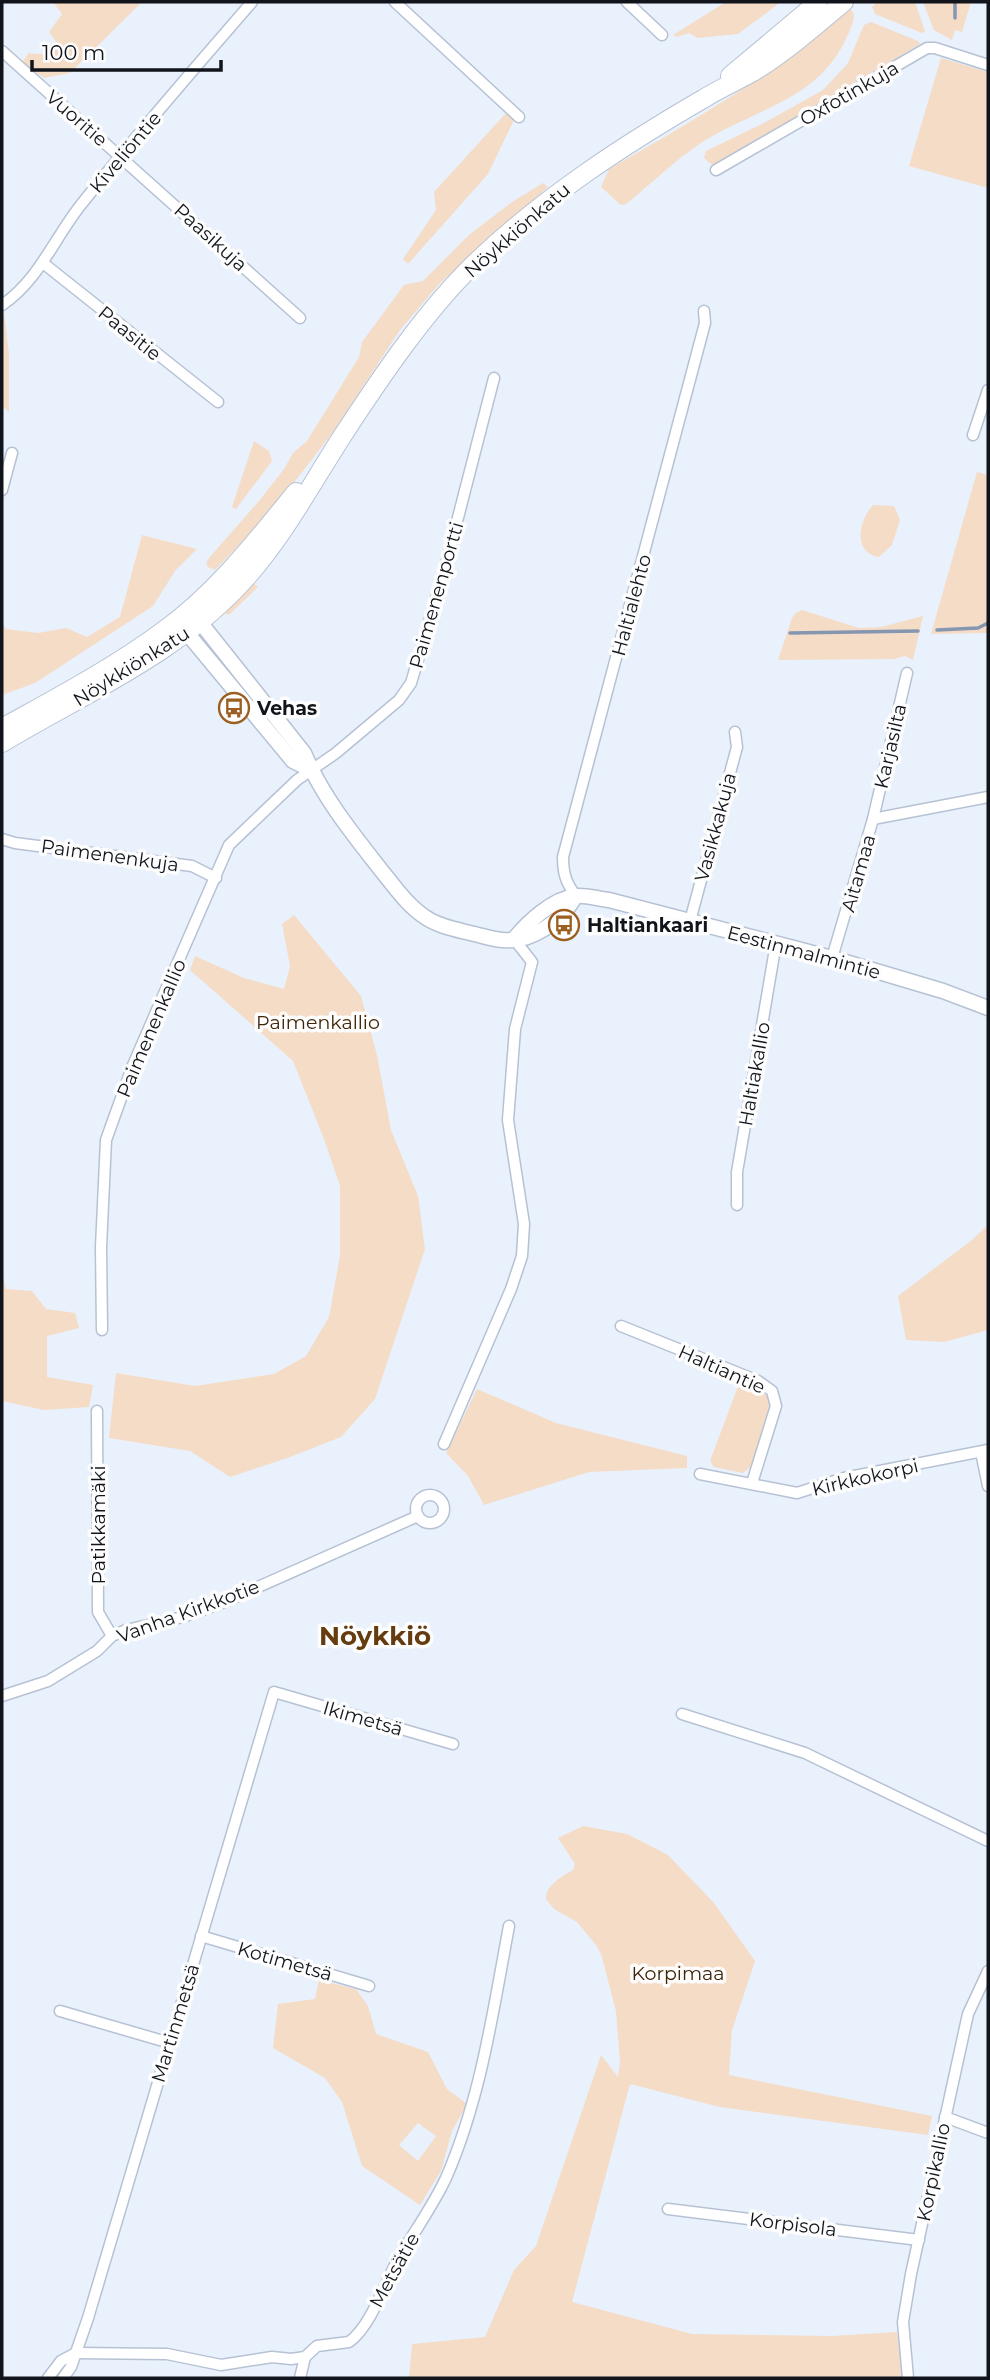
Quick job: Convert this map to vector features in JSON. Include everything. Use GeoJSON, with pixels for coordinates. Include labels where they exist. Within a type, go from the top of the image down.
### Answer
{"type":"FeatureCollection","features":[{"type":"Feature","properties":{"kind":"main road","name":"Nöykkiönkatu"},"geometry":{"type":"LineString","coordinates":[[703,98],[818,2]]}},
{"type":"Feature","properties":{"kind":"main road","name":"Nöykkiönkatu"},"geometry":{"type":"LineString","coordinates":[[2,743],[110,683],[173,644],[190,623],[202,598],[263,533],[343,435],[399,353],[472,265],[503,236],[557,193],[703,98],[755,70],[844,2]]}},
{"type":"Feature","properties":{"kind":"main road","name":"Nöykkiönkatu"},"geometry":{"type":"LineString","coordinates":[[2,727],[104,669],[163,631],[190,623]]}},
{"type":"Feature","properties":{"kind":"street","name":"Kiveliöntie"},"geometry":{"type":"LineString","coordinates":[[2,306],[13,298],[43,263],[78,209],[252,2]]}},
{"type":"Feature","properties":{"kind":"street"},"geometry":{"type":"LineString","coordinates":[[395,2],[519,117]]}},
{"type":"Feature","properties":{"kind":"street"},"geometry":{"type":"LineString","coordinates":[[626,2],[662,35]]}},
{"type":"Feature","properties":{"kind":"street","name":"Oxfotinkuja"},"geometry":{"type":"LineString","coordinates":[[716,170],[927,48],[935,48],[988,65]]}},
{"type":"Feature","properties":{"kind":"street","name":"Vuoritie"},"geometry":{"type":"LineString","coordinates":[[2,51],[121,156]]}},
{"type":"Feature","properties":{"kind":"street","name":"Paasikuja"},"geometry":{"type":"LineString","coordinates":[[121,156],[300,318]]}},
{"type":"Feature","properties":{"kind":"street","name":"Paasitie"},"geometry":{"type":"LineString","coordinates":[[43,263],[218,402]]}},
{"type":"Feature","properties":{"kind":"street","name":"Haltialehto"},"geometry":{"type":"LineString","coordinates":[[576,896],[566,882],[563,857],[705,323],[704,311]]}},
{"type":"Feature","properties":{"kind":"street","name":"Paimenenportti"},"geometry":{"type":"LineString","coordinates":[[311,770],[376,720],[398,700],[411,682],[445,568],[495,378]]}},
{"type":"Feature","properties":{"kind":"street"},"geometry":{"type":"LineString","coordinates":[[973,435],[988,390]]}},
{"type":"Feature","properties":{"kind":"street"},"geometry":{"type":"LineString","coordinates":[[2,490],[12,453]]}},
{"type":"Feature","properties":{"kind":"street"},"geometry":{"type":"LineString","coordinates":[[190,623],[304,753],[311,770],[344,822],[415,909],[439,925],[502,940],[534,936],[567,912],[576,896]]}},
{"type":"Feature","properties":{"kind":"street","name":"Karjasilta"},"geometry":{"type":"LineString","coordinates":[[873,819],[907,673]]}},
{"type":"Feature","properties":{"kind":"street","name":"Vasikkakuja"},"geometry":{"type":"LineString","coordinates":[[690,921],[737,747],[736,732]]}},
{"type":"Feature","properties":{"kind":"street","name":"Paimenenkallio"},"geometry":{"type":"LineString","coordinates":[[102,1330],[101,1247],[106,1140],[133,1065],[225,852],[237,836],[311,770]]}},
{"type":"Feature","properties":{"kind":"street","name":"Aitamaa"},"geometry":{"type":"LineString","coordinates":[[832,958],[873,819],[988,797]]}},
{"type":"Feature","properties":{"kind":"street","name":"Paimenenkuja"},"geometry":{"type":"LineString","coordinates":[[2,839],[15,843],[192,866],[216,878]]}},
{"type":"Feature","properties":{"kind":"street","name":"Eestinmalmintie"},"geometry":{"type":"LineString","coordinates":[[576,896],[609,901],[832,958],[943,990],[988,1008]]}},
{"type":"Feature","properties":{"kind":"street"},"geometry":{"type":"LineString","coordinates":[[444,1444],[511,1289],[522,1256],[524,1224],[508,1120],[515,1029],[532,962],[513,939]]}},
{"type":"Feature","properties":{"kind":"street","name":"Haltiakallio"},"geometry":{"type":"LineString","coordinates":[[737,1205],[737,1172],[776,943]]}},
{"type":"Feature","properties":{"kind":"street","name":"Haltiantie"},"geometry":{"type":"LineString","coordinates":[[621,1326],[758,1381],[772,1391],[776,1406],[752,1483]]}},
{"type":"Feature","properties":{"kind":"street","name":"Patikkamäki"},"geometry":{"type":"LineString","coordinates":[[97,1410],[98,1612],[112,1636]]}},
{"type":"Feature","properties":{"kind":"street"},"geometry":{"type":"LineString","coordinates":[[984,1451],[988,1486]]}},
{"type":"Feature","properties":{"kind":"street","name":"Kirkkokorpi"},"geometry":{"type":"LineString","coordinates":[[700,1474],[797,1493],[844,1478],[984,1451]]}},
{"type":"Feature","properties":{"kind":"street","name":"Vanha Kirkkotie"},"geometry":{"type":"LineString","coordinates":[[2,1696],[48,1681],[97,1651],[112,1636],[126,1630],[183,1617],[222,1603],[418,1516]]}},
{"type":"Feature","properties":{"kind":"street","name":"Ikimetsä"},"geometry":{"type":"LineString","coordinates":[[274,1692],[453,1744]]}},
{"type":"Feature","properties":{"kind":"street","name":"Martinmetsä"},"geometry":{"type":"LineString","coordinates":[[63,2378],[76,2353],[274,1692]]}},
{"type":"Feature","properties":{"kind":"street"},"geometry":{"type":"LineString","coordinates":[[682,1714],[805,1753],[988,1841]]}},
{"type":"Feature","properties":{"kind":"street","name":"Metsätie"},"geometry":{"type":"LineString","coordinates":[[76,2353],[167,2354],[222,2365],[272,2357],[305,2357],[317,2346],[349,2342],[353,2339],[445,2179],[478,2087],[509,1926]]}},
{"type":"Feature","properties":{"kind":"street","name":"Kotimetsä"},"geometry":{"type":"LineString","coordinates":[[201,1936],[369,1986]]}},
{"type":"Feature","properties":{"kind":"street","name":"Korpikallio"},"geometry":{"type":"LineString","coordinates":[[908,2378],[903,2322],[919,2240],[968,2014],[988,1970]]}},
{"type":"Feature","properties":{"kind":"street"},"geometry":{"type":"LineString","coordinates":[[60,2011],[170,2043]]}},
{"type":"Feature","properties":{"kind":"street"},"geometry":{"type":"LineString","coordinates":[[944,2117],[988,2133]]}},
{"type":"Feature","properties":{"kind":"street","name":"Korpisola"},"geometry":{"type":"LineString","coordinates":[[668,2209],[919,2240]]}},
{"type":"Feature","properties":{"kind":"street"},"geometry":{"type":"LineString","coordinates":[[48,2378],[61,2361],[76,2353]]}},
{"type":"Feature","properties":{"kind":"street"},"geometry":{"type":"LineString","coordinates":[[300,2378],[305,2357]]}},
{"type":"Feature","properties":{"kind":"green space"},"geometry":{"type":"Polygon","coordinates":[[[53,2],[142,2],[70,73],[44,78],[22,62],[29,53],[45,54],[60,47],[49,32],[62,14],[53,2]]]}},
{"type":"Feature","properties":{"kind":"green space"},"geometry":{"type":"Polygon","coordinates":[[[726,2],[781,2],[738,34],[697,38],[689,33],[677,37],[673,35],[726,2]]]}},
{"type":"Feature","properties":{"kind":"green space"},"geometry":{"type":"Polygon","coordinates":[[[877,2],[915,2],[925,31],[922,33],[875,14],[872,7],[877,2]]]}},
{"type":"Feature","properties":{"kind":"green space"},"geometry":{"type":"Polygon","coordinates":[[[923,2],[971,2],[962,32],[955,30],[952,40],[934,30],[923,2]]]}},
{"type":"Feature","properties":{"kind":"green space"},"geometry":{"type":"Polygon","coordinates":[[[849,8],[854,17],[844,43],[831,63],[799,92],[701,143],[626,204],[621,205],[601,187],[609,169],[764,75],[849,8]]]}},
{"type":"Feature","properties":{"kind":"green space"},"geometry":{"type":"Polygon","coordinates":[[[871,22],[920,44],[717,164],[711,164],[704,158],[706,151],[823,90],[848,63],[864,25],[871,22]]]}},
{"type":"Feature","properties":{"kind":"green space"},"geometry":{"type":"Polygon","coordinates":[[[941,58],[988,72],[988,188],[909,166],[941,58]]]}},
{"type":"Feature","properties":{"kind":"green space"},"geometry":{"type":"Polygon","coordinates":[[[506,113],[514,120],[488,174],[408,264],[403,259],[436,210],[434,192],[506,113]]]}},
{"type":"Feature","properties":{"kind":"green space"},"geometry":{"type":"Polygon","coordinates":[[[543,183],[548,187],[440,283],[400,330],[333,432],[273,510],[215,570],[208,567],[206,563],[209,558],[259,501],[293,453],[307,441],[359,357],[362,342],[404,285],[423,281],[469,235],[512,202],[543,183]]]}},
{"type":"Feature","properties":{"kind":"green space"},"geometry":{"type":"Polygon","coordinates":[[[4,312],[9,354],[9,412],[2,406],[4,312]]]}},
{"type":"Feature","properties":{"kind":"green space"},"geometry":{"type":"Polygon","coordinates":[[[254,441],[269,451],[272,461],[236,509],[232,507],[254,441]]]}},
{"type":"Feature","properties":{"kind":"green space"},"geometry":{"type":"Polygon","coordinates":[[[977,472],[988,475],[988,633],[931,634],[977,472]]]}},
{"type":"Feature","properties":{"kind":"green space"},"geometry":{"type":"Polygon","coordinates":[[[873,505],[894,506],[900,520],[892,545],[879,557],[865,549],[861,535],[864,519],[873,505]]]}},
{"type":"Feature","properties":{"kind":"green space"},"geometry":{"type":"Polygon","coordinates":[[[142,535],[197,549],[175,571],[153,606],[35,683],[2,695],[2,623],[6,629],[38,633],[66,628],[87,637],[120,617],[142,535]]]}},
{"type":"Feature","properties":{"kind":"green space"},"geometry":{"type":"Polygon","coordinates":[[[253,583],[258,587],[229,615],[222,612],[232,599],[253,583]]]}},
{"type":"Feature","properties":{"kind":"green space"},"geometry":{"type":"Polygon","coordinates":[[[802,610],[859,628],[881,627],[923,616],[913,660],[905,656],[894,659],[778,660],[792,618],[802,610]]]}},
{"type":"Feature","properties":{"kind":"green space","name":"Paimenkallio"},"geometry":{"type":"Polygon","coordinates":[[[294,915],[361,996],[377,1055],[391,1130],[418,1196],[425,1249],[375,1399],[341,1437],[230,1477],[190,1451],[109,1438],[116,1373],[195,1386],[274,1374],[306,1356],[329,1317],[340,1256],[340,1186],[293,1061],[190,970],[195,956],[244,978],[284,989],[290,966],[282,924],[294,915]]]}},
{"type":"Feature","properties":{"kind":"green space"},"geometry":{"type":"Polygon","coordinates":[[[988,1225],[988,1330],[944,1342],[906,1340],[898,1296],[988,1225]]]}},
{"type":"Feature","properties":{"kind":"green space"},"geometry":{"type":"Polygon","coordinates":[[[2,1273],[6,1289],[32,1291],[46,1309],[75,1313],[79,1328],[47,1336],[47,1377],[93,1385],[89,1407],[44,1410],[2,1401],[2,1273]]]}},
{"type":"Feature","properties":{"kind":"green space"},"geometry":{"type":"Polygon","coordinates":[[[740,1381],[764,1392],[771,1403],[754,1464],[743,1473],[714,1467],[710,1461],[740,1381]]]}},
{"type":"Feature","properties":{"kind":"green space"},"geometry":{"type":"Polygon","coordinates":[[[477,1389],[556,1423],[687,1456],[687,1468],[589,1472],[484,1505],[468,1476],[446,1453],[477,1389]]]}},
{"type":"Feature","properties":{"kind":"green space","name":"Korpimaa"},"geometry":{"type":"Polygon","coordinates":[[[583,1826],[627,1834],[668,1855],[714,1903],[755,1961],[732,2030],[729,2075],[932,2116],[928,2135],[720,2107],[630,2084],[572,2302],[692,2334],[832,2336],[897,2332],[903,2378],[409,2378],[412,2344],[485,2337],[514,2270],[536,2246],[601,2055],[618,2077],[620,2062],[616,2011],[601,1954],[577,1922],[554,1909],[546,1899],[551,1886],[573,1870],[575,1864],[558,1838],[583,1826]]]}},
{"type":"Feature","properties":{"kind":"green space"},"geometry":{"type":"Polygon","coordinates":[[[319,1980],[356,1989],[368,2006],[376,2034],[428,2052],[447,2089],[467,2104],[452,2131],[441,2171],[420,2205],[362,2166],[342,2102],[325,2078],[273,2048],[278,2004],[315,1999],[319,1980]],[[418,2123],[399,2145],[418,2161],[436,2136],[418,2123]]]}},
{"type":"Feature","properties":{"kind":"waterway"},"geometry":{"type":"LineString","coordinates":[[955,2],[955,18]]}},
{"type":"Feature","properties":{"kind":"waterway"},"geometry":{"type":"LineString","coordinates":[[937,630],[978,628],[988,623]]}},
{"type":"Feature","properties":{"kind":"waterway"},"geometry":{"type":"LineString","coordinates":[[790,633],[918,631]]}},
{"type":"Feature","properties":{"kind":"place","name":"Vehas"},"geometry":{"type":"Point","coordinates":[234,708]}},
{"type":"Feature","properties":{"kind":"place","name":"Haltiankaari"},"geometry":{"type":"Point","coordinates":[564,925]}},
{"type":"Feature","properties":{"kind":"district","name":"Nöykkiö"},"geometry":{"type":"Point","coordinates":[375,1636]}}]}
